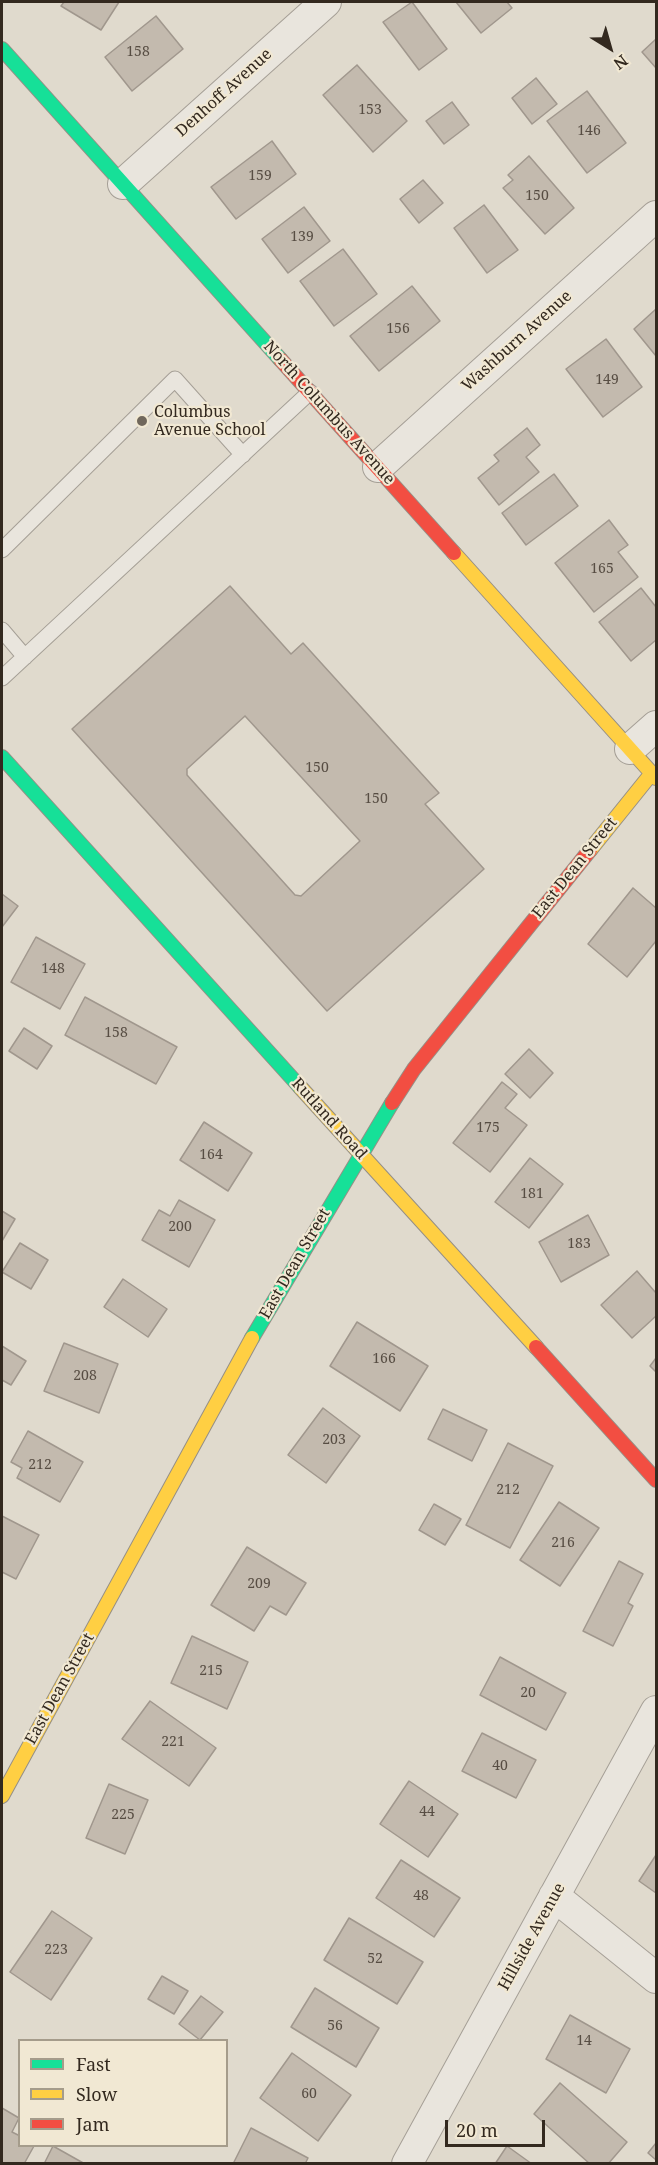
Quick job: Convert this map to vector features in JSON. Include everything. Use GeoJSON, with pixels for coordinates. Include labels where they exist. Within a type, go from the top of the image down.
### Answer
{"type":"FeatureCollection","features":[{"type":"Feature","properties":{"kind":"street","name":"Denhoff Avenue"},"geometry":{"type":"LineString","coordinates":[[123,184],[326,2]]}},
{"type":"Feature","properties":{"kind":"street","name":"North Columbus Avenue"},"geometry":{"type":"LineString","coordinates":[[2,49],[654,776]]}},
{"type":"Feature","properties":{"kind":"street","name":"Washburn Avenue"},"geometry":{"type":"LineString","coordinates":[[378,467],[657,216]]}},
{"type":"Feature","properties":{"kind":"street"},"geometry":{"type":"LineString","coordinates":[[630,749],[657,726]]}},
{"type":"Feature","properties":{"kind":"street","name":"Rutland Road"},"geometry":{"type":"LineString","coordinates":[[2,757],[657,1480]]}},
{"type":"Feature","properties":{"kind":"street","name":"East Dean Street"},"geometry":{"type":"LineString","coordinates":[[2,1796],[272,1302],[360,1154],[414,1069],[654,776]]}},
{"type":"Feature","properties":{"kind":"street","name":"Hillside Avenue"},"geometry":{"type":"LineString","coordinates":[[407,2163],[657,1711]]}},
{"type":"Feature","properties":{"kind":"street"},"geometry":{"type":"LineString","coordinates":[[554,1896],[657,1978]]}},
{"type":"Feature","properties":{"kind":"lane"},"geometry":{"type":"LineString","coordinates":[[2,550],[175,379],[243,455]]}},
{"type":"Feature","properties":{"kind":"lane"},"geometry":{"type":"LineString","coordinates":[[2,678],[310,392]]}},
{"type":"Feature","properties":{"kind":"lane"},"geometry":{"type":"LineString","coordinates":[[2,630],[25,657]]}},
{"type":"Feature","properties":{"kind":"building"},"geometry":{"type":"Polygon","coordinates":[[[64,2],[119,2],[101,30],[61,6],[64,2]]]}},
{"type":"Feature","properties":{"kind":"building"},"geometry":{"type":"Polygon","coordinates":[[[412,2],[447,49],[419,70],[383,22],[412,2]]]}},
{"type":"Feature","properties":{"kind":"building"},"geometry":{"type":"Polygon","coordinates":[[[456,2],[507,2],[512,8],[481,33],[456,2]]]}},
{"type":"Feature","properties":{"kind":"building"},"geometry":{"type":"Polygon","coordinates":[[[156,16],[183,49],[132,91],[105,57],[156,16]]]}},
{"type":"Feature","properties":{"kind":"building"},"geometry":{"type":"Polygon","coordinates":[[[656,39],[656,68],[642,52],[656,39]]]}},
{"type":"Feature","properties":{"kind":"building"},"geometry":{"type":"Polygon","coordinates":[[[357,65],[407,121],[373,152],[323,95],[357,65]]]}},
{"type":"Feature","properties":{"kind":"building"},"geometry":{"type":"Polygon","coordinates":[[[536,78],[557,104],[532,124],[512,98],[536,78]]]}},
{"type":"Feature","properties":{"kind":"building"},"geometry":{"type":"Polygon","coordinates":[[[587,91],[626,143],[587,173],[547,121],[587,91]]]}},
{"type":"Feature","properties":{"kind":"building"},"geometry":{"type":"Polygon","coordinates":[[[452,102],[469,125],[444,144],[426,121],[452,102]]]}},
{"type":"Feature","properties":{"kind":"building"},"geometry":{"type":"Polygon","coordinates":[[[272,141],[296,174],[236,219],[211,187],[272,141]]]}},
{"type":"Feature","properties":{"kind":"building"},"geometry":{"type":"Polygon","coordinates":[[[529,156],[574,208],[545,234],[503,188],[513,180],[508,175],[529,156]]]}},
{"type":"Feature","properties":{"kind":"building"},"geometry":{"type":"Polygon","coordinates":[[[423,180],[443,203],[419,223],[400,199],[423,180]]]}},
{"type":"Feature","properties":{"kind":"building"},"geometry":{"type":"Polygon","coordinates":[[[484,205],[518,250],[487,273],[454,228],[484,205]]]}},
{"type":"Feature","properties":{"kind":"building"},"geometry":{"type":"Polygon","coordinates":[[[304,207],[330,241],[288,273],[262,239],[304,207]]]}},
{"type":"Feature","properties":{"kind":"building"},"geometry":{"type":"Polygon","coordinates":[[[343,249],[377,294],[334,326],[300,281],[343,249]]]}},
{"type":"Feature","properties":{"kind":"building"},"geometry":{"type":"Polygon","coordinates":[[[412,286],[440,321],[379,371],[350,336],[412,286]]]}},
{"type":"Feature","properties":{"kind":"building"},"geometry":{"type":"Polygon","coordinates":[[[656,309],[656,356],[634,329],[656,309]]]}},
{"type":"Feature","properties":{"kind":"building"},"geometry":{"type":"Polygon","coordinates":[[[606,339],[642,387],[603,417],[566,369],[606,339]]]}},
{"type":"Feature","properties":{"kind":"building"},"geometry":{"type":"Polygon","coordinates":[[[527,428],[540,445],[526,457],[539,472],[499,505],[478,478],[499,461],[494,455],[527,428]]]}},
{"type":"Feature","properties":{"kind":"building"},"geometry":{"type":"Polygon","coordinates":[[[554,474],[578,506],[526,545],[502,513],[554,474]]]}},
{"type":"Feature","properties":{"kind":"building"},"geometry":{"type":"Polygon","coordinates":[[[609,520],[628,545],[618,552],[638,577],[594,612],[555,563],[609,520]]]}},
{"type":"Feature","properties":{"kind":"building"},"geometry":{"type":"Polygon","coordinates":[[[230,586],[291,654],[303,643],[439,793],[425,804],[484,869],[327,1011],[72,729],[230,586]],[[245,716],[187,769],[187,775],[295,895],[301,896],[360,841],[245,716]]]}},
{"type":"Feature","properties":{"kind":"building"},"geometry":{"type":"Polygon","coordinates":[[[641,588],[656,607],[656,640],[631,661],[599,622],[641,588]]]}},
{"type":"Feature","properties":{"kind":"building"},"geometry":{"type":"Polygon","coordinates":[[[633,888],[656,908],[656,941],[627,977],[588,944],[633,888]]]}},
{"type":"Feature","properties":{"kind":"building"},"geometry":{"type":"Polygon","coordinates":[[[2,894],[18,906],[2,927],[2,894]]]}},
{"type":"Feature","properties":{"kind":"building"},"geometry":{"type":"Polygon","coordinates":[[[36,937],[85,964],[60,1009],[11,982],[36,937]]]}},
{"type":"Feature","properties":{"kind":"building"},"geometry":{"type":"Polygon","coordinates":[[[85,997],[177,1047],[156,1084],[65,1035],[85,997]]]}},
{"type":"Feature","properties":{"kind":"building"},"geometry":{"type":"Polygon","coordinates":[[[24,1028],[52,1046],[37,1069],[9,1051],[24,1028]]]}},
{"type":"Feature","properties":{"kind":"building"},"geometry":{"type":"Polygon","coordinates":[[[529,1049],[553,1073],[530,1098],[505,1074],[529,1049]]]}},
{"type":"Feature","properties":{"kind":"building"},"geometry":{"type":"Polygon","coordinates":[[[502,1082],[517,1094],[505,1108],[527,1125],[490,1172],[453,1143],[502,1082]]]}},
{"type":"Feature","properties":{"kind":"building"},"geometry":{"type":"Polygon","coordinates":[[[204,1122],[252,1153],[228,1191],[180,1160],[204,1122]]]}},
{"type":"Feature","properties":{"kind":"building"},"geometry":{"type":"Polygon","coordinates":[[[530,1158],[563,1184],[529,1228],[495,1202],[530,1158]]]}},
{"type":"Feature","properties":{"kind":"building"},"geometry":{"type":"Polygon","coordinates":[[[179,1200],[215,1220],[189,1267],[142,1240],[159,1210],[170,1216],[179,1200]]]}},
{"type":"Feature","properties":{"kind":"building"},"geometry":{"type":"Polygon","coordinates":[[[2,1211],[15,1219],[2,1241],[2,1211]]]}},
{"type":"Feature","properties":{"kind":"building"},"geometry":{"type":"Polygon","coordinates":[[[588,1215],[609,1255],[561,1282],[539,1242],[588,1215]]]}},
{"type":"Feature","properties":{"kind":"building"},"geometry":{"type":"Polygon","coordinates":[[[20,1243],[48,1260],[31,1289],[2,1272],[20,1243]]]}},
{"type":"Feature","properties":{"kind":"building"},"geometry":{"type":"Polygon","coordinates":[[[637,1271],[656,1293],[656,1316],[632,1338],[601,1305],[637,1271]]]}},
{"type":"Feature","properties":{"kind":"building"},"geometry":{"type":"Polygon","coordinates":[[[123,1279],[167,1309],[148,1337],[104,1307],[123,1279]]]}},
{"type":"Feature","properties":{"kind":"building"},"geometry":{"type":"Polygon","coordinates":[[[357,1322],[428,1366],[400,1411],[330,1366],[357,1322]]]}},
{"type":"Feature","properties":{"kind":"building"},"geometry":{"type":"Polygon","coordinates":[[[64,1343],[118,1364],[99,1413],[44,1391],[64,1343]]]}},
{"type":"Feature","properties":{"kind":"building"},"geometry":{"type":"Polygon","coordinates":[[[2,1346],[26,1361],[11,1385],[2,1380],[2,1346]]]}},
{"type":"Feature","properties":{"kind":"building"},"geometry":{"type":"Polygon","coordinates":[[[656,1358],[656,1372],[650,1366],[656,1358]]]}},
{"type":"Feature","properties":{"kind":"building"},"geometry":{"type":"Polygon","coordinates":[[[323,1408],[360,1436],[326,1483],[288,1455],[323,1408]]]}},
{"type":"Feature","properties":{"kind":"building"},"geometry":{"type":"Polygon","coordinates":[[[443,1409],[487,1430],[472,1461],[428,1439],[443,1409]]]}},
{"type":"Feature","properties":{"kind":"building"},"geometry":{"type":"Polygon","coordinates":[[[28,1431],[83,1462],[60,1502],[17,1478],[22,1468],[11,1462],[28,1431]]]}},
{"type":"Feature","properties":{"kind":"building"},"geometry":{"type":"Polygon","coordinates":[[[508,1443],[553,1466],[510,1548],[466,1525],[508,1443]]]}},
{"type":"Feature","properties":{"kind":"building"},"geometry":{"type":"Polygon","coordinates":[[[559,1502],[599,1528],[560,1586],[520,1560],[559,1502]]]}},
{"type":"Feature","properties":{"kind":"building"},"geometry":{"type":"Polygon","coordinates":[[[434,1504],[461,1519],[445,1545],[419,1530],[434,1504]]]}},
{"type":"Feature","properties":{"kind":"building"},"geometry":{"type":"Polygon","coordinates":[[[2,1516],[39,1535],[16,1579],[2,1572],[2,1516]]]}},
{"type":"Feature","properties":{"kind":"building"},"geometry":{"type":"Polygon","coordinates":[[[247,1547],[306,1583],[286,1615],[270,1606],[254,1631],[211,1605],[247,1547]]]}},
{"type":"Feature","properties":{"kind":"building"},"geometry":{"type":"Polygon","coordinates":[[[619,1561],[643,1574],[628,1603],[633,1606],[613,1646],[583,1631],[619,1561]]]}},
{"type":"Feature","properties":{"kind":"building"},"geometry":{"type":"Polygon","coordinates":[[[192,1636],[248,1662],[227,1709],[171,1683],[192,1636]]]}},
{"type":"Feature","properties":{"kind":"building"},"geometry":{"type":"Polygon","coordinates":[[[500,1657],[566,1693],[546,1730],[480,1695],[500,1657]]]}},
{"type":"Feature","properties":{"kind":"building"},"geometry":{"type":"Polygon","coordinates":[[[150,1701],[216,1748],[189,1786],[122,1739],[150,1701]]]}},
{"type":"Feature","properties":{"kind":"building"},"geometry":{"type":"Polygon","coordinates":[[[482,1733],[536,1760],[516,1798],[462,1771],[482,1733]]]}},
{"type":"Feature","properties":{"kind":"building"},"geometry":{"type":"Polygon","coordinates":[[[409,1781],[458,1814],[428,1857],[380,1824],[409,1781]]]}},
{"type":"Feature","properties":{"kind":"building"},"geometry":{"type":"Polygon","coordinates":[[[109,1784],[148,1800],[125,1854],[86,1838],[109,1784]]]}},
{"type":"Feature","properties":{"kind":"building"},"geometry":{"type":"Polygon","coordinates":[[[656,1855],[656,1893],[639,1881],[656,1855]]]}},
{"type":"Feature","properties":{"kind":"building"},"geometry":{"type":"Polygon","coordinates":[[[401,1860],[460,1898],[434,1937],[376,1898],[401,1860]]]}},
{"type":"Feature","properties":{"kind":"building"},"geometry":{"type":"Polygon","coordinates":[[[52,1911],[92,1938],[51,2000],[10,1972],[52,1911]]]}},
{"type":"Feature","properties":{"kind":"building"},"geometry":{"type":"Polygon","coordinates":[[[349,1918],[423,1962],[397,2004],[324,1960],[349,1918]]]}},
{"type":"Feature","properties":{"kind":"building"},"geometry":{"type":"Polygon","coordinates":[[[162,1976],[188,1991],[174,2014],[148,1999],[162,1976]]]}},
{"type":"Feature","properties":{"kind":"building"},"geometry":{"type":"Polygon","coordinates":[[[315,1988],[379,2028],[356,2067],[291,2027],[315,1988]]]}},
{"type":"Feature","properties":{"kind":"building"},"geometry":{"type":"Polygon","coordinates":[[[201,1996],[223,2012],[201,2039],[179,2024],[201,1996]]]}},
{"type":"Feature","properties":{"kind":"building"},"geometry":{"type":"Polygon","coordinates":[[[570,2015],[630,2049],[606,2093],[546,2059],[570,2015]]]}},
{"type":"Feature","properties":{"kind":"building"},"geometry":{"type":"Polygon","coordinates":[[[292,2053],[351,2095],[318,2141],[260,2098],[292,2053]]]}},
{"type":"Feature","properties":{"kind":"building"},"geometry":{"type":"Polygon","coordinates":[[[560,2083],[627,2142],[608,2164],[590,2164],[534,2114],[560,2083]]]}},
{"type":"Feature","properties":{"kind":"building"},"geometry":{"type":"Polygon","coordinates":[[[2,2108],[18,2117],[12,2132],[18,2135],[18,2147],[33,2147],[24,2164],[2,2164],[2,2108]]]}},
{"type":"Feature","properties":{"kind":"building"},"geometry":{"type":"Polygon","coordinates":[[[251,2128],[308,2158],[305,2164],[233,2164],[251,2128]]]}},
{"type":"Feature","properties":{"kind":"building"},"geometry":{"type":"Polygon","coordinates":[[[656,2143],[656,2160],[648,2153],[656,2143]]]}},
{"type":"Feature","properties":{"kind":"building"},"geometry":{"type":"Polygon","coordinates":[[[507,2146],[532,2164],[495,2164],[507,2146]]]}},
{"type":"Feature","properties":{"kind":"building"},"geometry":{"type":"Polygon","coordinates":[[[52,2147],[55,2147],[85,2164],[44,2164],[52,2147]]]}},
{"type":"Feature","properties":{"kind":"traffic: fast"},"geometry":{"type":"LineString","coordinates":[[2,49],[280,359]]}},
{"type":"Feature","properties":{"kind":"traffic: fast"},"geometry":{"type":"LineString","coordinates":[[2,757],[300,1087]]}},
{"type":"Feature","properties":{"kind":"traffic: fast"},"geometry":{"type":"LineString","coordinates":[[252,1338],[392,1103]]}},
{"type":"Feature","properties":{"kind":"traffic: slow"},"geometry":{"type":"LineString","coordinates":[[454,553],[656,778]]}},
{"type":"Feature","properties":{"kind":"traffic: slow"},"geometry":{"type":"LineString","coordinates":[[590,850],[652,773]]}},
{"type":"Feature","properties":{"kind":"traffic: slow"},"geometry":{"type":"LineString","coordinates":[[300,1087],[536,1347]]}},
{"type":"Feature","properties":{"kind":"traffic: slow"},"geometry":{"type":"LineString","coordinates":[[2,1796],[252,1338]]}},
{"type":"Feature","properties":{"kind":"traffic: jam"},"geometry":{"type":"LineString","coordinates":[[280,359],[454,553]]}},
{"type":"Feature","properties":{"kind":"traffic: jam"},"geometry":{"type":"LineString","coordinates":[[392,1103],[414,1069],[590,850]]}},
{"type":"Feature","properties":{"kind":"traffic: jam"},"geometry":{"type":"LineString","coordinates":[[536,1347],[656,1480]]}},
{"type":"Feature","properties":{"kind":"place","name":"Columbus Avenue School"},"geometry":{"type":"Point","coordinates":[142,421]}}]}
